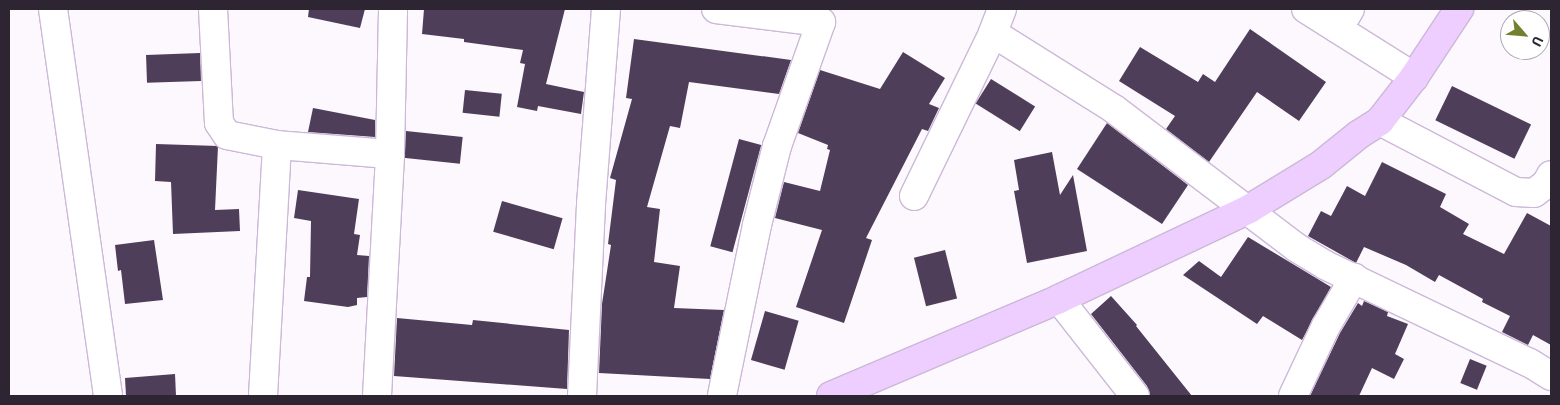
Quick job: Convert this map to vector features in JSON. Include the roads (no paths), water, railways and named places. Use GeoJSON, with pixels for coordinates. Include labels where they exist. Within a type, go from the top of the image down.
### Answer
{"type":"FeatureCollection","features":[{"type":"Feature","properties":{"kind":"main road"},"geometry":{"type":"LineString","coordinates":[[831,396],[1059,299],[1249,209],[1321,165],[1358,135],[1380,121],[1414,77],[1459,9]]}},
{"type":"Feature","properties":{"kind":"street"},"geometry":{"type":"LineString","coordinates":[[53,9],[108,396]]}},
{"type":"Feature","properties":{"kind":"street"},"geometry":{"type":"LineString","coordinates":[[213,9],[219,123],[227,135],[277,145],[390,154]]}},
{"type":"Feature","properties":{"kind":"street"},"geometry":{"type":"LineString","coordinates":[[378,396],[390,154],[393,9]]}},
{"type":"Feature","properties":{"kind":"street"},"geometry":{"type":"LineString","coordinates":[[582,396],[591,204],[606,9]]}},
{"type":"Feature","properties":{"kind":"street"},"geometry":{"type":"LineString","coordinates":[[716,9],[824,15],[777,146],[757,225],[722,396]]}},
{"type":"Feature","properties":{"kind":"street"},"geometry":{"type":"LineString","coordinates":[[1306,9],[1344,19],[1414,77]]}},
{"type":"Feature","properties":{"kind":"street"},"geometry":{"type":"LineString","coordinates":[[914,196],[998,21],[1114,110],[1249,209],[1297,248],[1325,265],[1530,363],[1551,376]]}},
{"type":"Feature","properties":{"kind":"street"},"geometry":{"type":"LineString","coordinates":[[1380,121],[1516,192],[1534,193],[1546,184],[1551,175]]}},
{"type":"Feature","properties":{"kind":"street"},"geometry":{"type":"LineString","coordinates":[[263,396],[277,145]]}},
{"type":"Feature","properties":{"kind":"street"},"geometry":{"type":"LineString","coordinates":[[1293,396],[1326,326],[1354,278]]}},
{"type":"Feature","properties":{"kind":"street"},"geometry":{"type":"LineString","coordinates":[[1059,299],[1135,396]]}}]}
